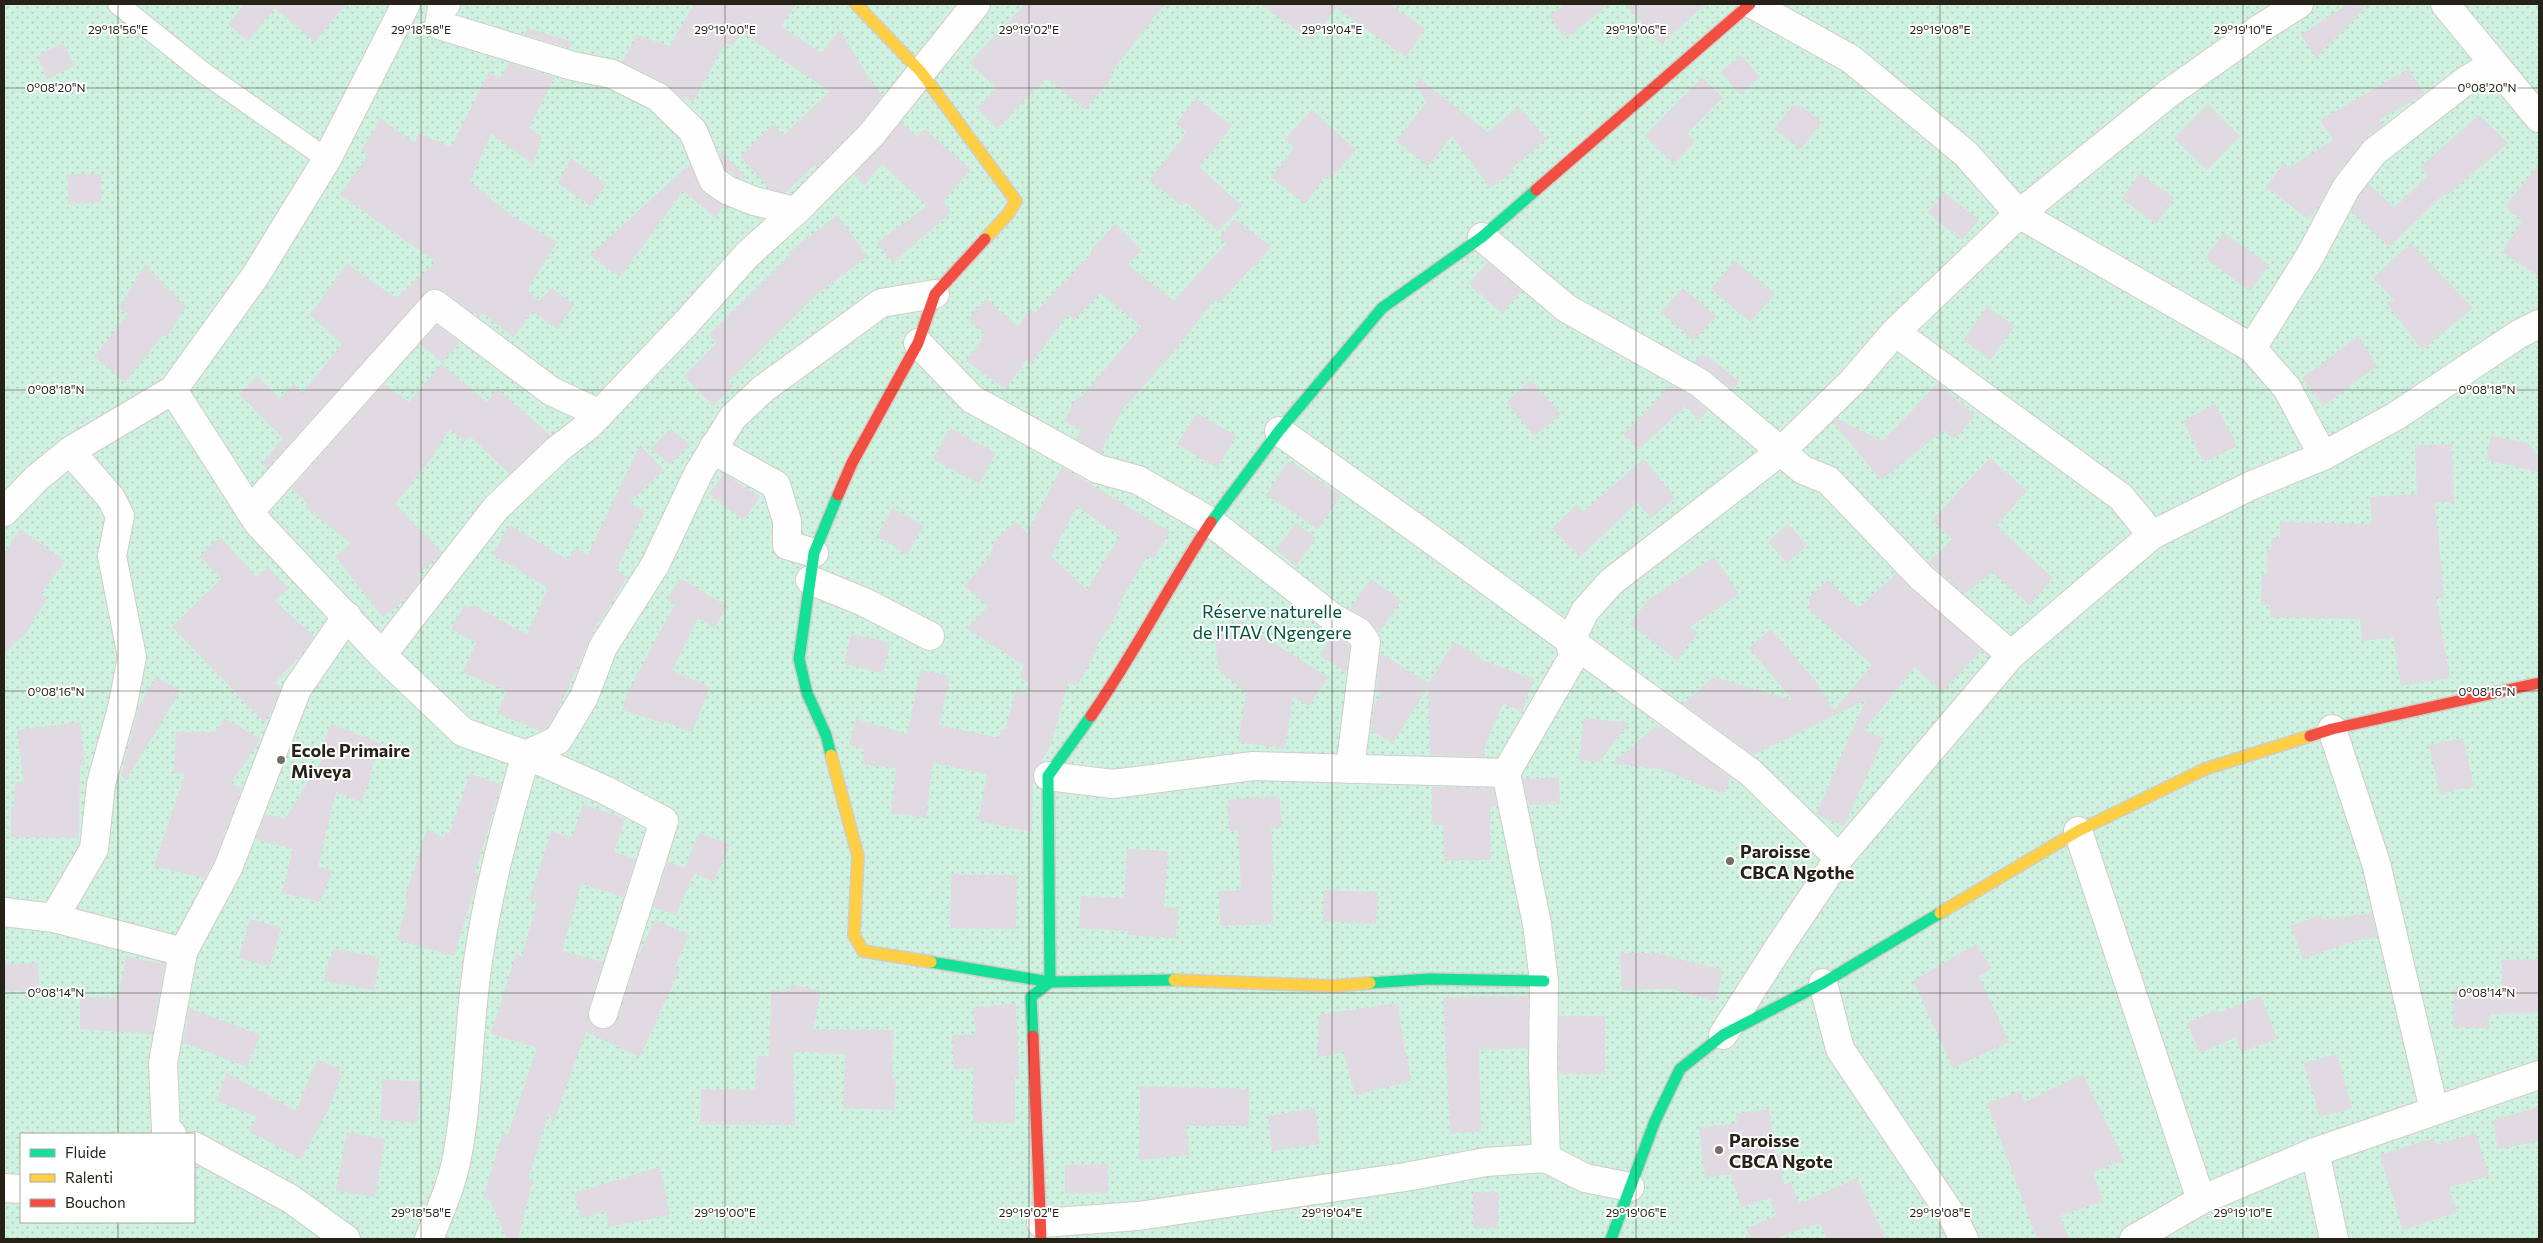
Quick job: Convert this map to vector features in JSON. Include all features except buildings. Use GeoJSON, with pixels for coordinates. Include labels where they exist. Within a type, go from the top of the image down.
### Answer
{"type":"FeatureCollection","features":[{"type":"Feature","properties":{"kind":"street"},"geometry":{"type":"LineString","coordinates":[[4,512],[37,478],[70,451],[173,390],[256,275],[327,159],[406,4]]}},
{"type":"Feature","properties":{"kind":"street"},"geometry":{"type":"LineString","coordinates":[[446,4],[442,8],[439,25],[573,66],[612,74],[658,97],[693,131],[712,180],[727,190],[754,201],[794,211]]}},
{"type":"Feature","properties":{"kind":"street"},"geometry":{"type":"LineString","coordinates":[[856,4],[921,72],[1016,201],[1008,214],[935,294],[918,342],[852,463],[814,553],[799,659],[806,693],[826,735],[858,856],[854,936],[863,951],[1050,982],[1139,979],[1334,986],[1429,980],[1544,981]]}},
{"type":"Feature","properties":{"kind":"street"},"geometry":{"type":"LineString","coordinates":[[382,655],[496,508],[558,449],[588,426],[687,322],[747,254],[794,211],[870,135],[976,4]]}},
{"type":"Feature","properties":{"kind":"street"},"geometry":{"type":"LineString","coordinates":[[1050,982],[1048,776],[1106,694],[1176,575],[1210,522],[1279,431],[1382,308],[1482,237],[1751,4],[1851,59],[1966,154],[2019,214],[2252,348],[2287,388],[2324,456]]}},
{"type":"Feature","properties":{"kind":"street"},"geometry":{"type":"LineString","coordinates":[[1546,1158],[1543,1066],[1544,981],[1537,924],[1506,773],[1573,657],[1570,642],[1585,611],[1611,582],[1781,451],[1852,382],[1896,332],[2019,214],[2169,93],[2261,28],[2299,4]]}},
{"type":"Feature","properties":{"kind":"street"},"geometry":{"type":"LineString","coordinates":[[2445,4],[2539,118]]}},
{"type":"Feature","properties":{"kind":"street"},"geometry":{"type":"LineString","coordinates":[[2252,348],[2310,256],[2346,188],[2374,152],[2464,82],[2494,64]]}},
{"type":"Feature","properties":{"kind":"street"},"geometry":{"type":"LineString","coordinates":[[1482,237],[1566,308],[1700,383],[1803,470],[1828,480],[1921,576],[2011,655]]}},
{"type":"Feature","properties":{"kind":"street"},"geometry":{"type":"LineString","coordinates":[[429,1239],[457,1159],[466,1089],[475,983],[487,909],[500,842],[526,755],[558,740],[584,696],[603,647],[655,565],[714,446],[733,418],[763,389],[882,303],[935,294]]}},
{"type":"Feature","properties":{"kind":"street"},"geometry":{"type":"LineString","coordinates":[[250,511],[435,304],[551,391],[600,414]]}},
{"type":"Feature","properties":{"kind":"street"},"geometry":{"type":"LineString","coordinates":[[1723,1035],[1839,858],[2011,655],[2152,535],[2250,486],[2324,456],[2396,416],[2519,334],[2539,324]]}},
{"type":"Feature","properties":{"kind":"street"},"geometry":{"type":"LineString","coordinates":[[1896,332],[2121,497],[2152,535]]}},
{"type":"Feature","properties":{"kind":"street"},"geometry":{"type":"LineString","coordinates":[[918,342],[972,399],[1082,461],[1098,469],[1138,480],[1210,522],[1332,617],[1359,632],[1366,642],[1350,769]]}},
{"type":"Feature","properties":{"kind":"street"},"geometry":{"type":"LineString","coordinates":[[173,390],[258,523],[382,655],[463,732],[526,755],[605,790],[664,821],[603,1014]]}},
{"type":"Feature","properties":{"kind":"street"},"geometry":{"type":"LineString","coordinates":[[1279,431],[1420,531],[1750,772],[1839,858]]}},
{"type":"Feature","properties":{"kind":"street"},"geometry":{"type":"LineString","coordinates":[[714,446],[717,452],[776,485],[787,521],[787,545],[814,553]]}},
{"type":"Feature","properties":{"kind":"street"},"geometry":{"type":"LineString","coordinates":[[54,918],[94,849],[101,784],[122,708],[132,657],[112,556],[120,516],[111,498],[70,451]]}},
{"type":"Feature","properties":{"kind":"street"},"geometry":{"type":"LineString","coordinates":[[810,580],[864,602],[930,636]]}},
{"type":"Feature","properties":{"kind":"street"},"geometry":{"type":"LineString","coordinates":[[170,1133],[166,1131],[163,1063],[183,952],[228,868],[297,689],[347,616]]}},
{"type":"Feature","properties":{"kind":"street"},"geometry":{"type":"LineString","coordinates":[[1611,1239],[1655,1121],[1680,1069],[1723,1035],[1823,983],[2078,831],[2205,769],[2332,729],[2539,683]]}},
{"type":"Feature","properties":{"kind":"street"},"geometry":{"type":"LineString","coordinates":[[2332,729],[2376,863],[2434,1110]]}},
{"type":"Feature","properties":{"kind":"street"},"geometry":{"type":"LineString","coordinates":[[1048,776],[1113,784],[1253,766],[1506,773]]}},
{"type":"Feature","properties":{"kind":"street"},"geometry":{"type":"LineString","coordinates":[[2078,831],[2201,1200]]}},
{"type":"Feature","properties":{"kind":"street"},"geometry":{"type":"LineString","coordinates":[[4,912],[54,918],[183,952]]}},
{"type":"Feature","properties":{"kind":"street"},"geometry":{"type":"LineString","coordinates":[[1050,982],[1031,997],[1041,1231],[1405,1177],[1486,1162],[1546,1158],[1585,1178],[1630,1187]]}},
{"type":"Feature","properties":{"kind":"street"},"geometry":{"type":"LineString","coordinates":[[1823,983],[1840,1049],[1954,1219],[1964,1239]]}},
{"type":"Feature","properties":{"kind":"street"},"geometry":{"type":"LineString","coordinates":[[2134,1239],[2201,1200],[2315,1152],[2539,1075]]}},
{"type":"Feature","properties":{"kind":"street"},"geometry":{"type":"LineString","coordinates":[[195,1147],[291,1199],[346,1239]]}},
{"type":"Feature","properties":{"kind":"street"},"geometry":{"type":"LineString","coordinates":[[2315,1152],[2334,1239]]}},
{"type":"Feature","properties":{"kind":"street"},"geometry":{"type":"LineString","coordinates":[[4,1188],[20,1189]]}},
{"type":"Feature","properties":{"kind":"lane"},"geometry":{"type":"LineString","coordinates":[[118,4],[204,73],[327,159]]}},
{"type":"Feature","properties":{"kind":"green space","name":"Réserve naturelle de l'ITAV (Ngengere"},"geometry":{"type":"Polygon","coordinates":[[[4,4],[2539,4],[2539,1239],[4,1239],[4,4]]]}},
{"type":"Feature","properties":{"kind":"traffic: fast"},"geometry":{"type":"LineString","coordinates":[[1211,522],[1279,431],[1382,308],[1482,237],[1536,190]]}},
{"type":"Feature","properties":{"kind":"traffic: fast"},"geometry":{"type":"LineString","coordinates":[[831,755],[826,735],[807,693],[799,659],[814,553],[838,495]]}},
{"type":"Feature","properties":{"kind":"traffic: fast"},"geometry":{"type":"LineString","coordinates":[[1033,1036],[1031,997],[1050,982],[1048,776],[1091,716]]}},
{"type":"Feature","properties":{"kind":"traffic: fast"},"geometry":{"type":"LineString","coordinates":[[1611,1239],[1655,1121],[1680,1069],[1723,1035],[1823,983],[1940,913]]}},
{"type":"Feature","properties":{"kind":"traffic: fast"},"geometry":{"type":"LineString","coordinates":[[931,962],[1050,982],[1174,980]]}},
{"type":"Feature","properties":{"kind":"traffic: fast"},"geometry":{"type":"LineString","coordinates":[[1370,983],[1429,979],[1544,981]]}},
{"type":"Feature","properties":{"kind":"traffic: slow"},"geometry":{"type":"LineString","coordinates":[[856,4],[921,72],[1016,201],[1008,214],[985,239]]}},
{"type":"Feature","properties":{"kind":"traffic: slow"},"geometry":{"type":"LineString","coordinates":[[1940,913],[2078,831],[2205,769],[2310,736]]}},
{"type":"Feature","properties":{"kind":"traffic: slow"},"geometry":{"type":"LineString","coordinates":[[831,755],[858,856],[854,935],[863,951],[931,962]]}},
{"type":"Feature","properties":{"kind":"traffic: slow"},"geometry":{"type":"LineString","coordinates":[[1174,980],[1334,986],[1370,983]]}},
{"type":"Feature","properties":{"kind":"traffic: jam"},"geometry":{"type":"LineString","coordinates":[[1536,190],[1750,4]]}},
{"type":"Feature","properties":{"kind":"traffic: jam"},"geometry":{"type":"LineString","coordinates":[[838,495],[852,463],[918,343],[935,294],[985,239]]}},
{"type":"Feature","properties":{"kind":"traffic: jam"},"geometry":{"type":"LineString","coordinates":[[1091,716],[1211,522]]}},
{"type":"Feature","properties":{"kind":"traffic: jam"},"geometry":{"type":"LineString","coordinates":[[2310,736],[2332,729],[2539,683]]}},
{"type":"Feature","properties":{"kind":"traffic: jam"},"geometry":{"type":"LineString","coordinates":[[1033,1036],[1041,1239]]}},
{"type":"Feature","properties":{"kind":"place","name":"Ecole Primaire Miveya"},"geometry":{"type":"Point","coordinates":[281,760]}},
{"type":"Feature","properties":{"kind":"place","name":"Paroisse CBCA Ngothe"},"geometry":{"type":"Point","coordinates":[1730,861]}},
{"type":"Feature","properties":{"kind":"place","name":"Paroisse CBCA Ngote"},"geometry":{"type":"Point","coordinates":[1719,1150]}}]}
